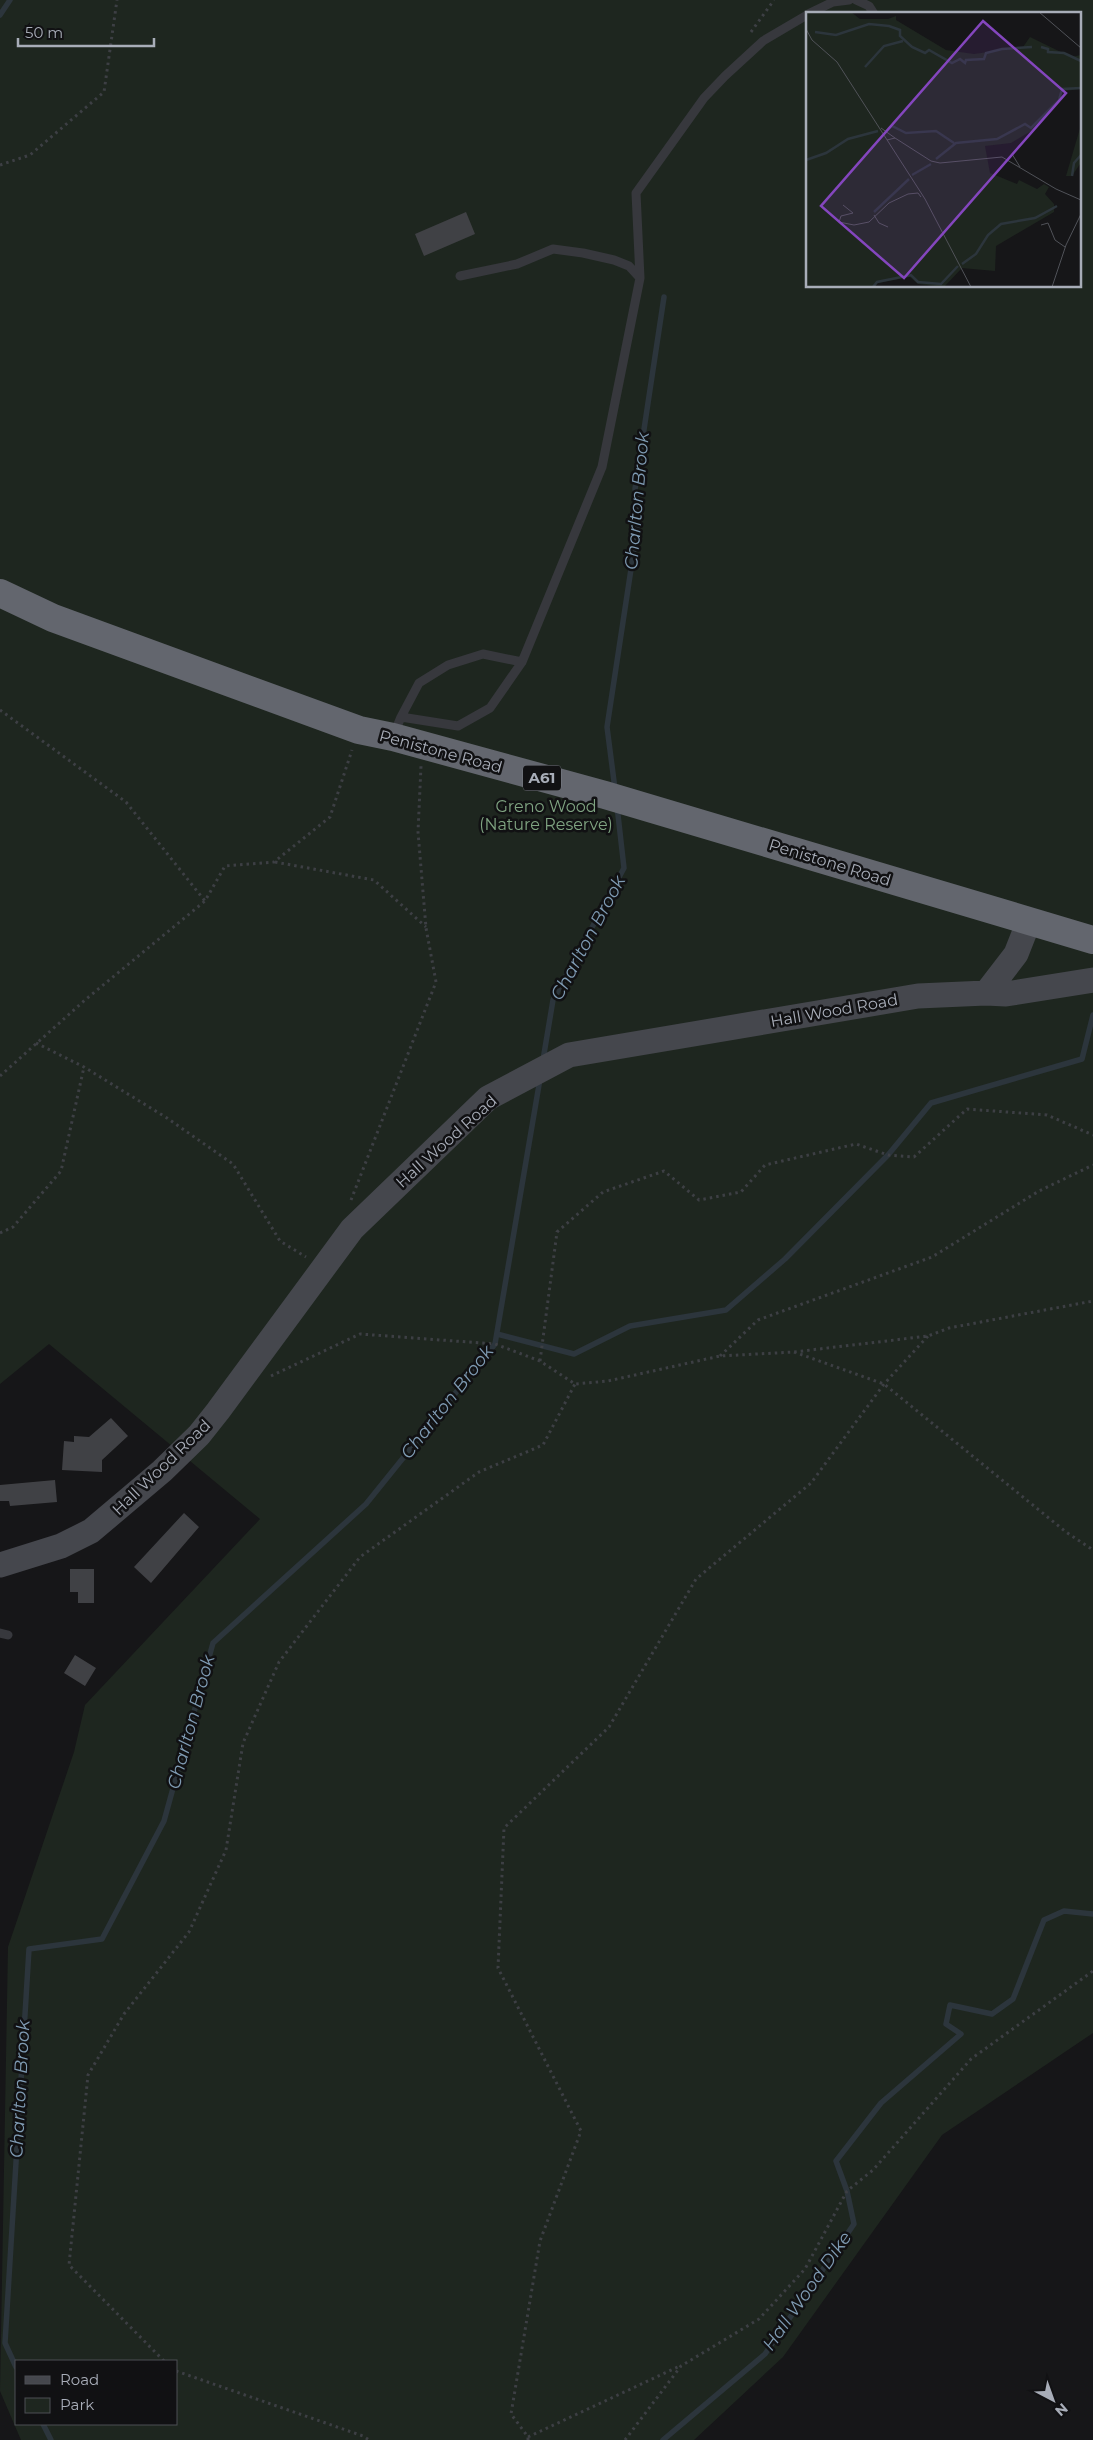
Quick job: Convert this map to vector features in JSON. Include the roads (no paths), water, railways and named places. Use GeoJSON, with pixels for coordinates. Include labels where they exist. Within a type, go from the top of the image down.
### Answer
{"type":"FeatureCollection","features":[{"type":"Feature","properties":{"kind":"highway","name":"Penistone Road"},"geometry":{"type":"LineString","coordinates":[[0,593],[53,618],[359,730],[397,727],[422,745],[605,795],[1093,940]]}},
{"type":"Feature","properties":{"kind":"main road"},"geometry":{"type":"LineString","coordinates":[[986,992],[1016,954],[1029,921]]}},
{"type":"Feature","properties":{"kind":"main road","name":"Hall Wood Road"},"geometry":{"type":"LineString","coordinates":[[0,1565],[61,1546],[91,1531],[162,1471],[199,1434],[238,1385],[352,1228],[488,1098],[569,1055],[918,996],[986,992],[1006,994],[1093,980]]}},
{"type":"Feature","properties":{"kind":"lane"},"geometry":{"type":"LineString","coordinates":[[812,12],[833,2],[849,0]]}},
{"type":"Feature","properties":{"kind":"lane"},"geometry":{"type":"LineString","coordinates":[[856,0],[869,6],[873,12]]}},
{"type":"Feature","properties":{"kind":"lane"},"geometry":{"type":"LineString","coordinates":[[522,662],[483,654],[448,665],[419,683],[397,727],[458,726],[490,708],[522,662],[602,466],[640,278],[636,193],[704,98],[725,76],[763,41],[806,15]]}},
{"type":"Feature","properties":{"kind":"lane"},"geometry":{"type":"LineString","coordinates":[[460,276],[517,264],[553,249],[583,252],[614,260],[629,266],[640,278]]}},
{"type":"Feature","properties":{"kind":"waterway"},"geometry":{"type":"LineString","coordinates":[[0,15],[10,0]]}},
{"type":"Feature","properties":{"kind":"waterway","name":"Charlton Brook"},"geometry":{"type":"LineString","coordinates":[[615,789],[607,727],[640,510],[635,489],[664,297]]}},
{"type":"Feature","properties":{"kind":"waterway","name":"Charlton Brook"},"geometry":{"type":"LineString","coordinates":[[543,1060],[553,1000],[624,868],[617,806]]}},
{"type":"Feature","properties":{"kind":"waterway"},"geometry":{"type":"LineString","coordinates":[[497,1334],[574,1354],[630,1326],[726,1310],[785,1259],[888,1155],[931,1103],[1082,1059],[1093,1015]]}},
{"type":"Feature","properties":{"kind":"waterway","name":"Charlton Brook"},"geometry":{"type":"LineString","coordinates":[[15,2365],[5,2343],[29,1949],[102,1939],[164,1821],[213,1643],[366,1504],[495,1344],[540,1079]]}},
{"type":"Feature","properties":{"kind":"waterway","name":"Hall Wood Dike"},"geometry":{"type":"LineString","coordinates":[[663,2440],[765,2354],[854,2224],[847,2191],[836,2161],[881,2103],[961,2034],[946,2024],[950,2005],[992,2014],[1013,1999],[1044,1920],[1064,1911],[1093,1914]]}},
{"type":"Feature","properties":{"kind":"waterway","name":"Charlton Brook"},"geometry":{"type":"LineString","coordinates":[[44,2425],[51,2440]]}},
{"type":"Feature","properties":{"kind":"park label","name":"Greno Wood (Nature Reserve)"},"geometry":{"type":"Point","coordinates":[546,815]}}]}
